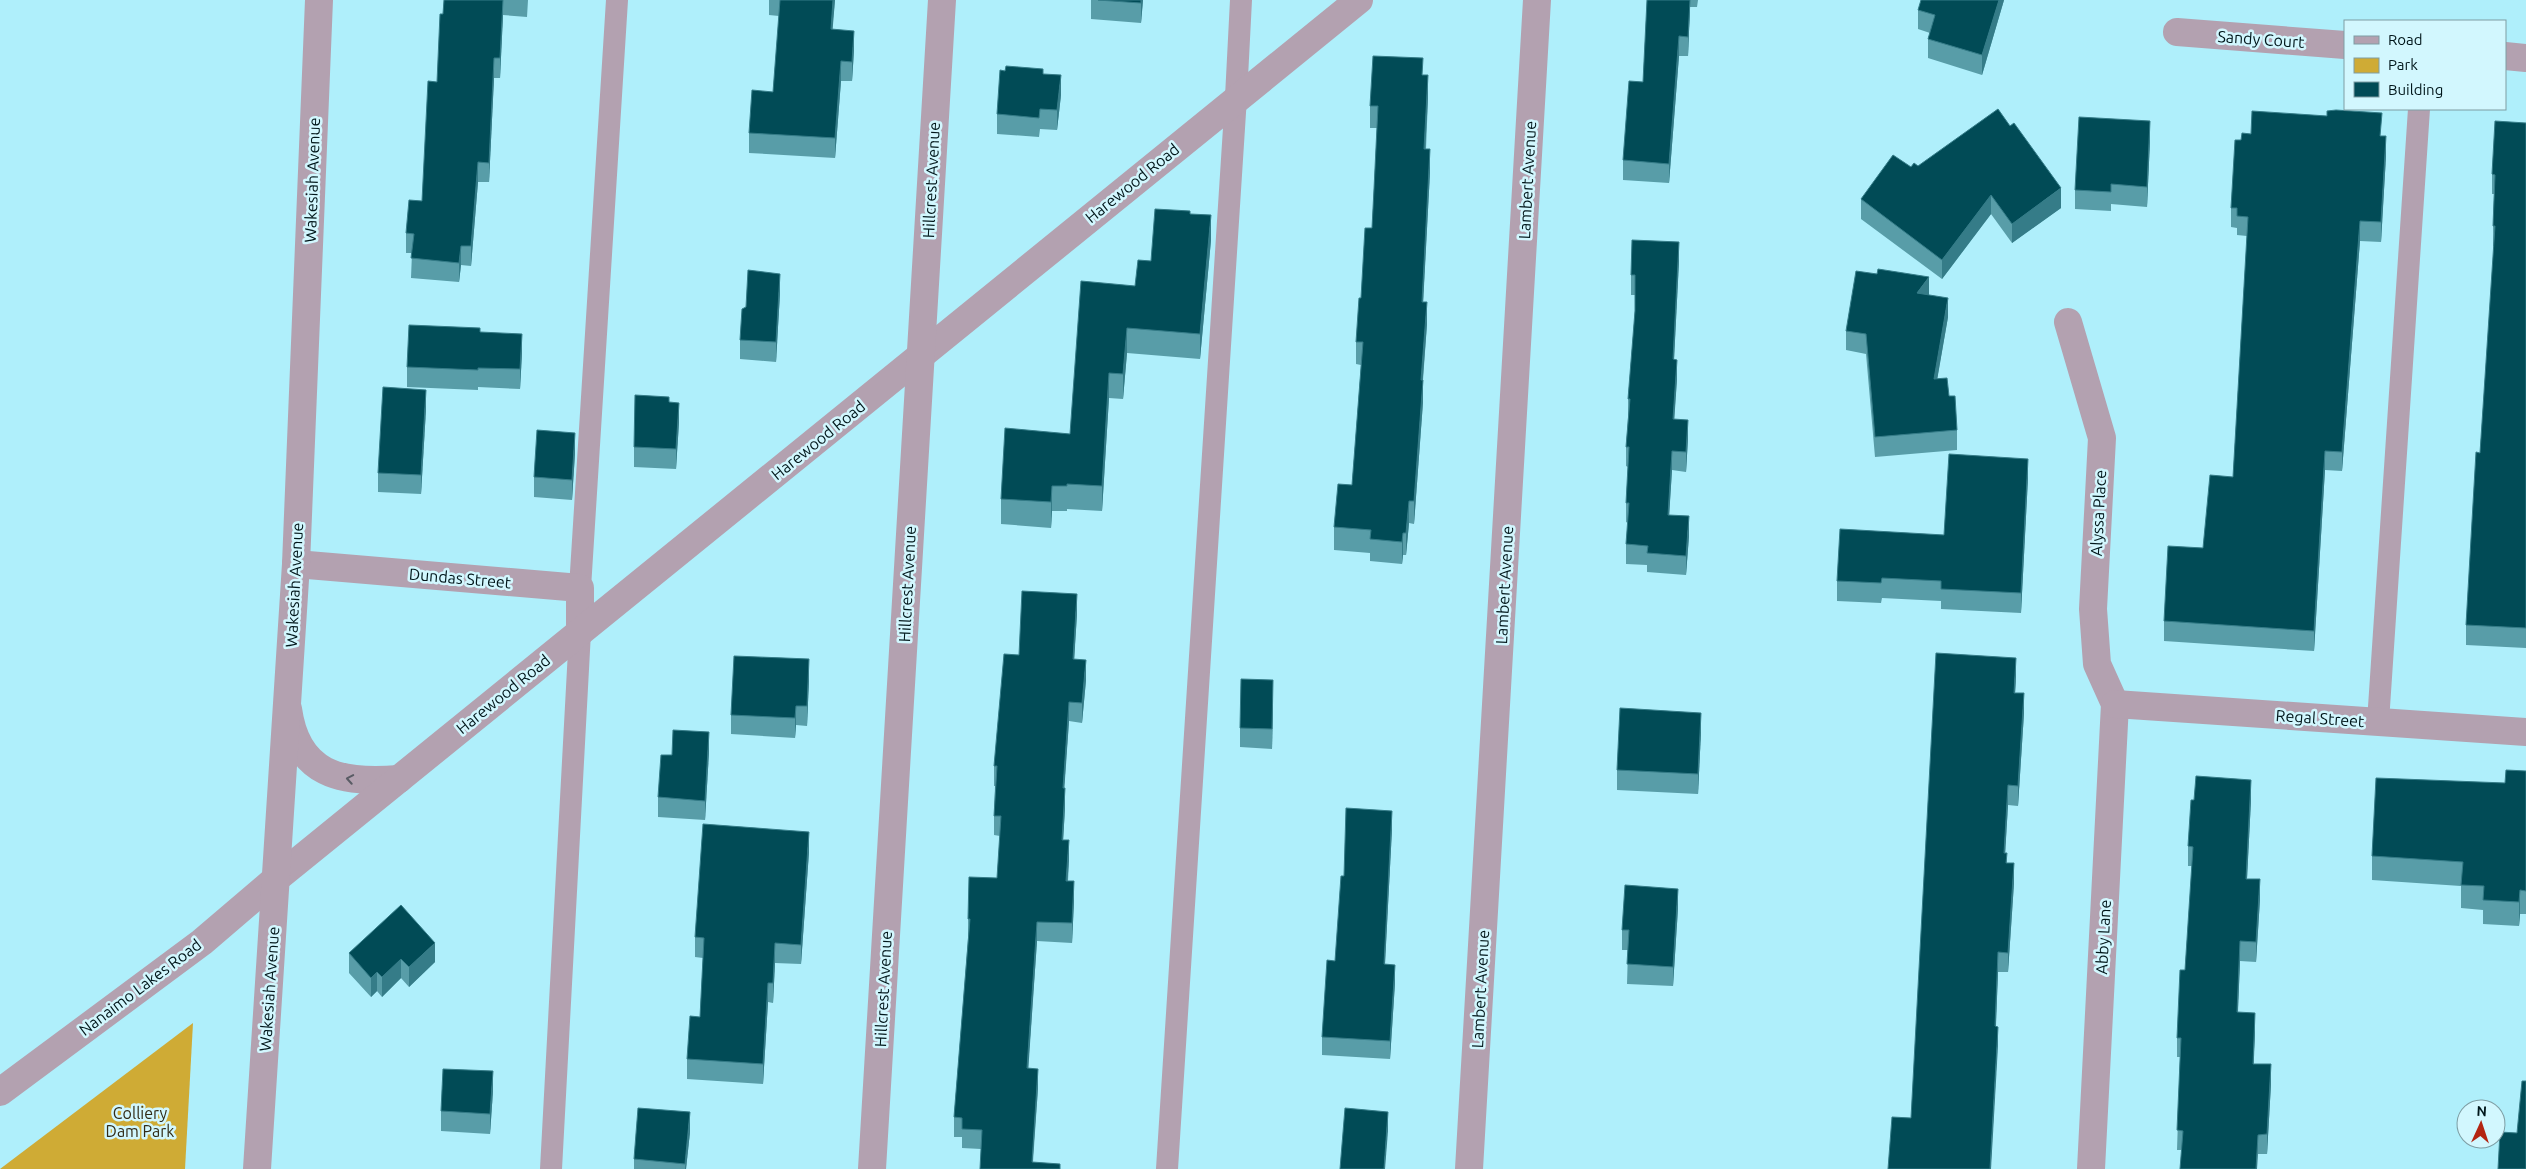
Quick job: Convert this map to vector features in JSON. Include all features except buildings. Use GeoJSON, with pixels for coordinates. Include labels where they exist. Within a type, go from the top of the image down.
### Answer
{"type":"FeatureCollection","features":[{"type":"Feature","properties":{"kind":"street","name":"Wakesiah Avenue"},"geometry":{"type":"LineString","coordinates":[[257,1169],[296,564],[319,0]]}},
{"type":"Feature","properties":{"kind":"street","name":"Hillcrest Avenue"},"geometry":{"type":"LineString","coordinates":[[872,1169],[942,0]]}},
{"type":"Feature","properties":{"kind":"street","name":"Harewood Road"},"geometry":{"type":"LineString","coordinates":[[277,878],[921,357],[1236,97],[1359,0]]}},
{"type":"Feature","properties":{"kind":"street","name":"Lambert Avenue"},"geometry":{"type":"LineString","coordinates":[[1469,1169],[1537,0]]}},
{"type":"Feature","properties":{"kind":"street","name":"Sandy Court"},"geometry":{"type":"LineString","coordinates":[[2177,32],[2344,45]]}},
{"type":"Feature","properties":{"kind":"street"},"geometry":{"type":"LineString","coordinates":[[2506,56],[2526,58]]}},
{"type":"Feature","properties":{"kind":"street","name":"Alyssa Place"},"geometry":{"type":"LineString","coordinates":[[2068,322],[2102,438],[2093,610],[2097,664],[2115,704]]}},
{"type":"Feature","properties":{"kind":"street","name":"Dundas Street"},"geometry":{"type":"LineString","coordinates":[[296,564],[580,588]]}},
{"type":"Feature","properties":{"kind":"street"},"geometry":{"type":"LineString","coordinates":[[580,588],[580,632]]}},
{"type":"Feature","properties":{"kind":"street"},"geometry":{"type":"LineString","coordinates":[[287,704],[296,742],[307,758],[322,769],[334,775],[351,779],[374,781],[399,779]]}},
{"type":"Feature","properties":{"kind":"street","name":"Regal Street"},"geometry":{"type":"LineString","coordinates":[[2115,704],[2526,732]]}},
{"type":"Feature","properties":{"kind":"street","name":"Abby Lane"},"geometry":{"type":"LineString","coordinates":[[2091,1169],[2115,704]]}},
{"type":"Feature","properties":{"kind":"street","name":"Nanaimo Lakes Road"},"geometry":{"type":"LineString","coordinates":[[0,1092],[202,942],[277,878]]}},
{"type":"Feature","properties":{"kind":"lane"},"geometry":{"type":"LineString","coordinates":[[580,588],[617,0]]}},
{"type":"Feature","properties":{"kind":"lane"},"geometry":{"type":"LineString","coordinates":[[1167,1169],[1241,0]]}},
{"type":"Feature","properties":{"kind":"lane"},"geometry":{"type":"LineString","coordinates":[[2378,722],[2419,110]]}},
{"type":"Feature","properties":{"kind":"lane"},"geometry":{"type":"LineString","coordinates":[[551,1169],[580,632]]}},
{"type":"Feature","properties":{"kind":"green space","name":"Colliery Dam Park"},"geometry":{"type":"Polygon","coordinates":[[[193,1023],[185,1169],[0,1169],[193,1023]]]}}]}
